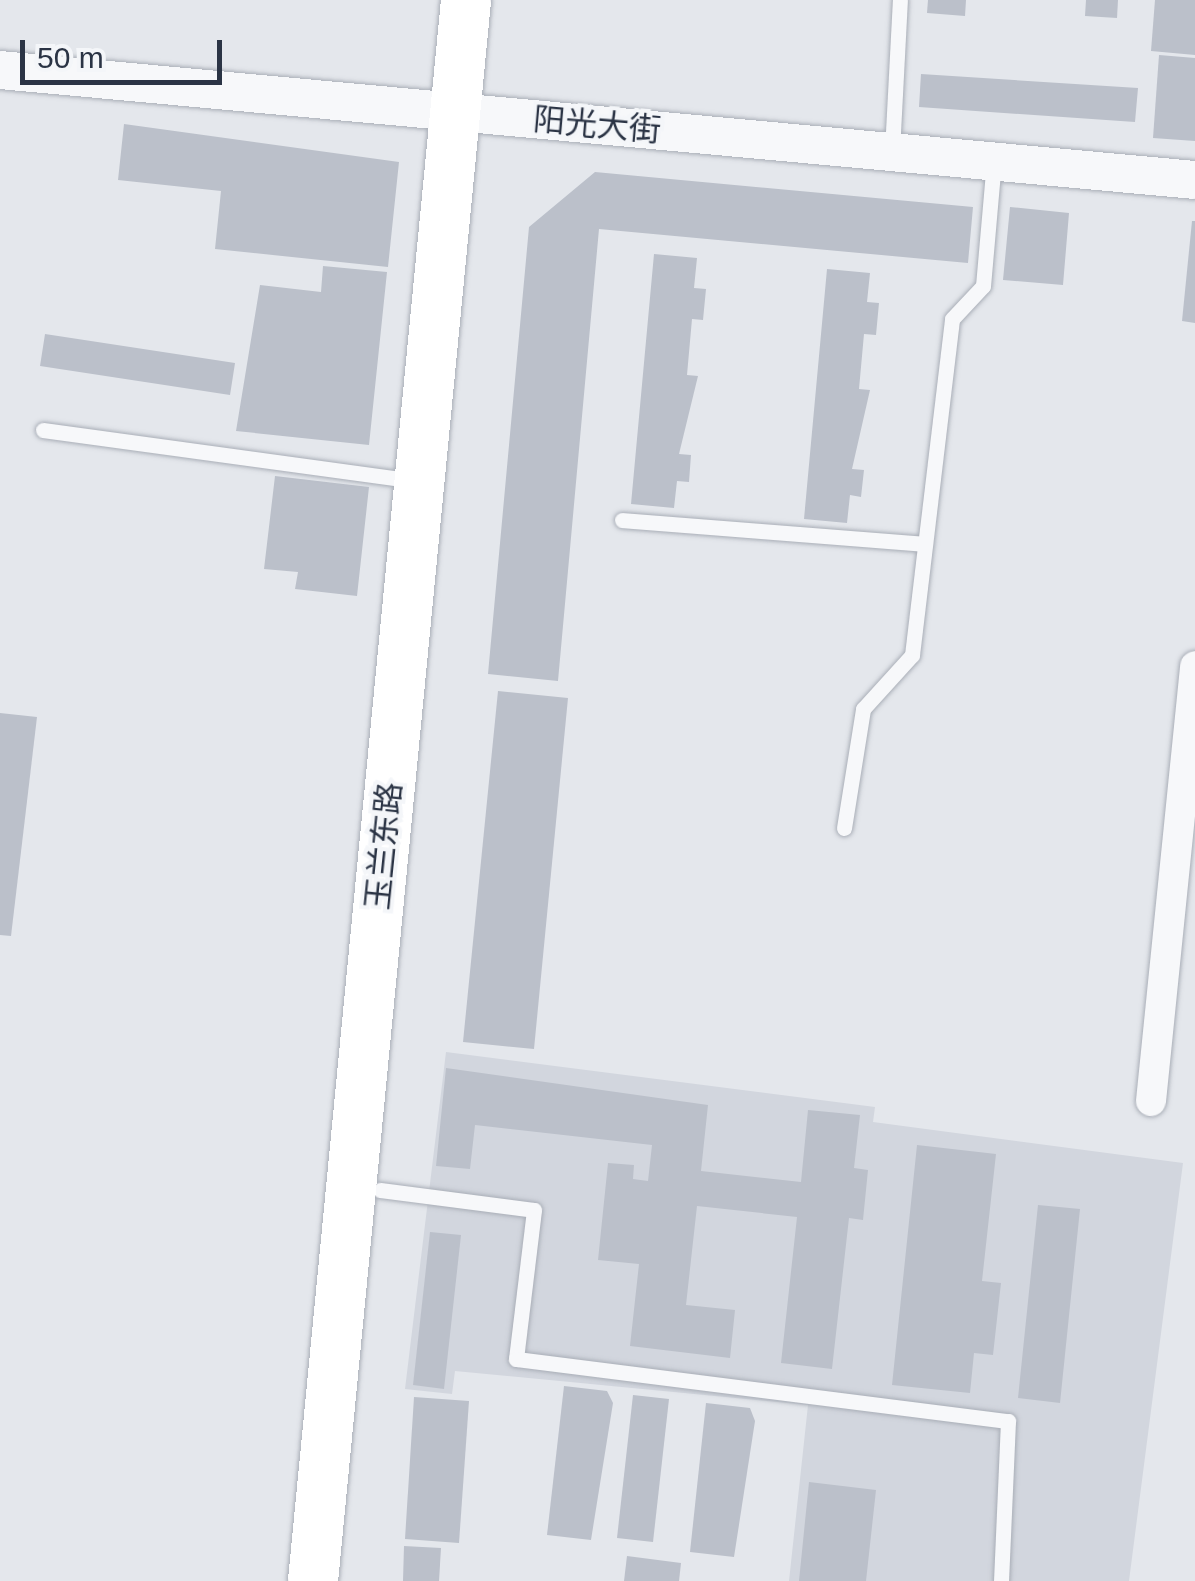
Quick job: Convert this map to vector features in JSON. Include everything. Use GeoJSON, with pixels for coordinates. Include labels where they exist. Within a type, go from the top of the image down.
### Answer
{"type":"FeatureCollection","features":[{"type":"Feature","properties":{"kind":"highway"},"geometry":{"type":"LineString","coordinates":[[466,0],[469,113]]}},
{"type":"Feature","properties":{"kind":"highway"},"geometry":{"type":"LineString","coordinates":[[469,113],[495,0]]}},
{"type":"Feature","properties":{"kind":"highway","name":"玉兰东路"},"geometry":{"type":"LineString","coordinates":[[312,1581],[419,482],[469,113]]}},
{"type":"Feature","properties":{"kind":"highway","name":"玉兰东路"},"geometry":{"type":"LineString","coordinates":[[342,1581],[380,1190],[469,113]]}},
{"type":"Feature","properties":{"kind":"street","name":"阳光大街"},"geometry":{"type":"LineString","coordinates":[[0,70],[1195,180]]}},
{"type":"Feature","properties":{"kind":"street"},"geometry":{"type":"LineString","coordinates":[[1151,1102],[1195,666]]}},
{"type":"Feature","properties":{"kind":"lane"},"geometry":{"type":"LineString","coordinates":[[892,152],[900,0]]}},
{"type":"Feature","properties":{"kind":"lane"},"geometry":{"type":"LineString","coordinates":[[844,828],[863,708],[912,654],[952,320],[982,286],[994,161]]}},
{"type":"Feature","properties":{"kind":"lane"},"geometry":{"type":"LineString","coordinates":[[43,430],[419,482]]}},
{"type":"Feature","properties":{"kind":"lane"},"geometry":{"type":"LineString","coordinates":[[622,520],[925,544]]}},
{"type":"Feature","properties":{"kind":"lane"},"geometry":{"type":"LineString","coordinates":[[380,1190],[534,1210],[516,1359],[1008,1421],[1000,1581]]}},
{"type":"Feature","properties":{"kind":"shaded area"},"geometry":{"type":"Polygon","coordinates":[[[446,1052],[875,1107],[873,1122],[1183,1163],[1129,1581],[789,1581],[808,1405],[455,1371],[452,1394],[405,1389],[446,1052]]]}},
{"type":"Feature","properties":{"kind":"building"},"geometry":{"type":"Polygon","coordinates":[[[928,0],[966,0],[965,16],[927,13],[928,0]]]}},
{"type":"Feature","properties":{"kind":"building"},"geometry":{"type":"Polygon","coordinates":[[[1086,0],[1118,0],[1117,18],[1085,16],[1086,0]]]}},
{"type":"Feature","properties":{"kind":"building"},"geometry":{"type":"Polygon","coordinates":[[[1155,0],[1195,0],[1195,55],[1151,51],[1155,0]]]}},
{"type":"Feature","properties":{"kind":"building"},"geometry":{"type":"Polygon","coordinates":[[[1159,55],[1195,58],[1195,141],[1153,138],[1159,55]]]}},
{"type":"Feature","properties":{"kind":"building"},"geometry":{"type":"Polygon","coordinates":[[[921,74],[1138,88],[1135,122],[919,107],[921,74]]]}},
{"type":"Feature","properties":{"kind":"building"},"geometry":{"type":"Polygon","coordinates":[[[124,124],[399,162],[388,267],[215,249],[221,191],[118,180],[124,124]]]}},
{"type":"Feature","properties":{"kind":"building"},"geometry":{"type":"Polygon","coordinates":[[[595,172],[973,207],[968,263],[599,229],[558,681],[488,674],[529,227],[595,172]]]}},
{"type":"Feature","properties":{"kind":"building"},"geometry":{"type":"Polygon","coordinates":[[[1010,207],[1069,213],[1063,285],[1003,280],[1010,207]]]}},
{"type":"Feature","properties":{"kind":"building"},"geometry":{"type":"Polygon","coordinates":[[[1195,221],[1195,323],[1182,321],[1195,221]]]}},
{"type":"Feature","properties":{"kind":"building"},"geometry":{"type":"Polygon","coordinates":[[[654,254],[697,258],[694,288],[706,289],[703,320],[692,319],[687,375],[698,376],[679,454],[691,455],[689,482],[677,481],[674,508],[631,504],[654,254]]]}},
{"type":"Feature","properties":{"kind":"building"},"geometry":{"type":"Polygon","coordinates":[[[323,266],[387,272],[369,445],[236,431],[260,285],[321,292],[323,266]]]}},
{"type":"Feature","properties":{"kind":"building"},"geometry":{"type":"Polygon","coordinates":[[[827,269],[870,273],[867,302],[879,303],[876,335],[864,334],[859,389],[870,390],[852,469],[864,470],[861,497],[850,495],[847,523],[804,519],[827,269]]]}},
{"type":"Feature","properties":{"kind":"building"},"geometry":{"type":"Polygon","coordinates":[[[45,334],[235,363],[230,395],[40,366],[45,334]]]}},
{"type":"Feature","properties":{"kind":"building"},"geometry":{"type":"Polygon","coordinates":[[[275,476],[369,487],[357,596],[295,589],[298,572],[264,569],[275,476]]]}},
{"type":"Feature","properties":{"kind":"building"},"geometry":{"type":"Polygon","coordinates":[[[498,691],[568,698],[534,1049],[463,1042],[498,691]]]}},
{"type":"Feature","properties":{"kind":"building"},"geometry":{"type":"Polygon","coordinates":[[[0,713],[37,717],[11,936],[0,935],[0,713]]]}},
{"type":"Feature","properties":{"kind":"building"},"geometry":{"type":"Polygon","coordinates":[[[446,1068],[708,1105],[701,1171],[801,1182],[808,1110],[860,1115],[854,1168],[868,1170],[863,1220],[849,1218],[832,1369],[781,1363],[797,1217],[697,1206],[686,1305],[735,1310],[730,1358],[630,1346],[639,1264],[598,1260],[608,1163],[634,1165],[633,1179],[648,1181],[652,1145],[475,1125],[470,1169],[436,1166],[446,1068]]]}},
{"type":"Feature","properties":{"kind":"building"},"geometry":{"type":"Polygon","coordinates":[[[917,1145],[996,1154],[982,1281],[1001,1283],[993,1355],[974,1353],[970,1393],[892,1385],[917,1145]]]}},
{"type":"Feature","properties":{"kind":"building"},"geometry":{"type":"Polygon","coordinates":[[[1038,1205],[1080,1209],[1060,1403],[1018,1398],[1038,1205]]]}},
{"type":"Feature","properties":{"kind":"building"},"geometry":{"type":"Polygon","coordinates":[[[430,1232],[461,1235],[444,1389],[413,1385],[430,1232]]]}},
{"type":"Feature","properties":{"kind":"building"},"geometry":{"type":"Polygon","coordinates":[[[564,1386],[607,1391],[613,1403],[591,1540],[547,1535],[564,1386]]]}},
{"type":"Feature","properties":{"kind":"building"},"geometry":{"type":"Polygon","coordinates":[[[633,1395],[669,1399],[653,1542],[617,1538],[633,1395]]]}},
{"type":"Feature","properties":{"kind":"building"},"geometry":{"type":"Polygon","coordinates":[[[414,1397],[469,1401],[459,1543],[405,1539],[414,1397]]]}},
{"type":"Feature","properties":{"kind":"building"},"geometry":{"type":"Polygon","coordinates":[[[706,1403],[750,1408],[755,1421],[734,1557],[690,1552],[706,1403]]]}},
{"type":"Feature","properties":{"kind":"building"},"geometry":{"type":"Polygon","coordinates":[[[809,1482],[876,1490],[866,1581],[799,1581],[809,1482]]]}},
{"type":"Feature","properties":{"kind":"building"},"geometry":{"type":"Polygon","coordinates":[[[404,1546],[441,1548],[439,1581],[403,1581],[404,1546]]]}},
{"type":"Feature","properties":{"kind":"building"},"geometry":{"type":"Polygon","coordinates":[[[627,1556],[681,1563],[679,1581],[624,1581],[627,1556]]]}}]}
